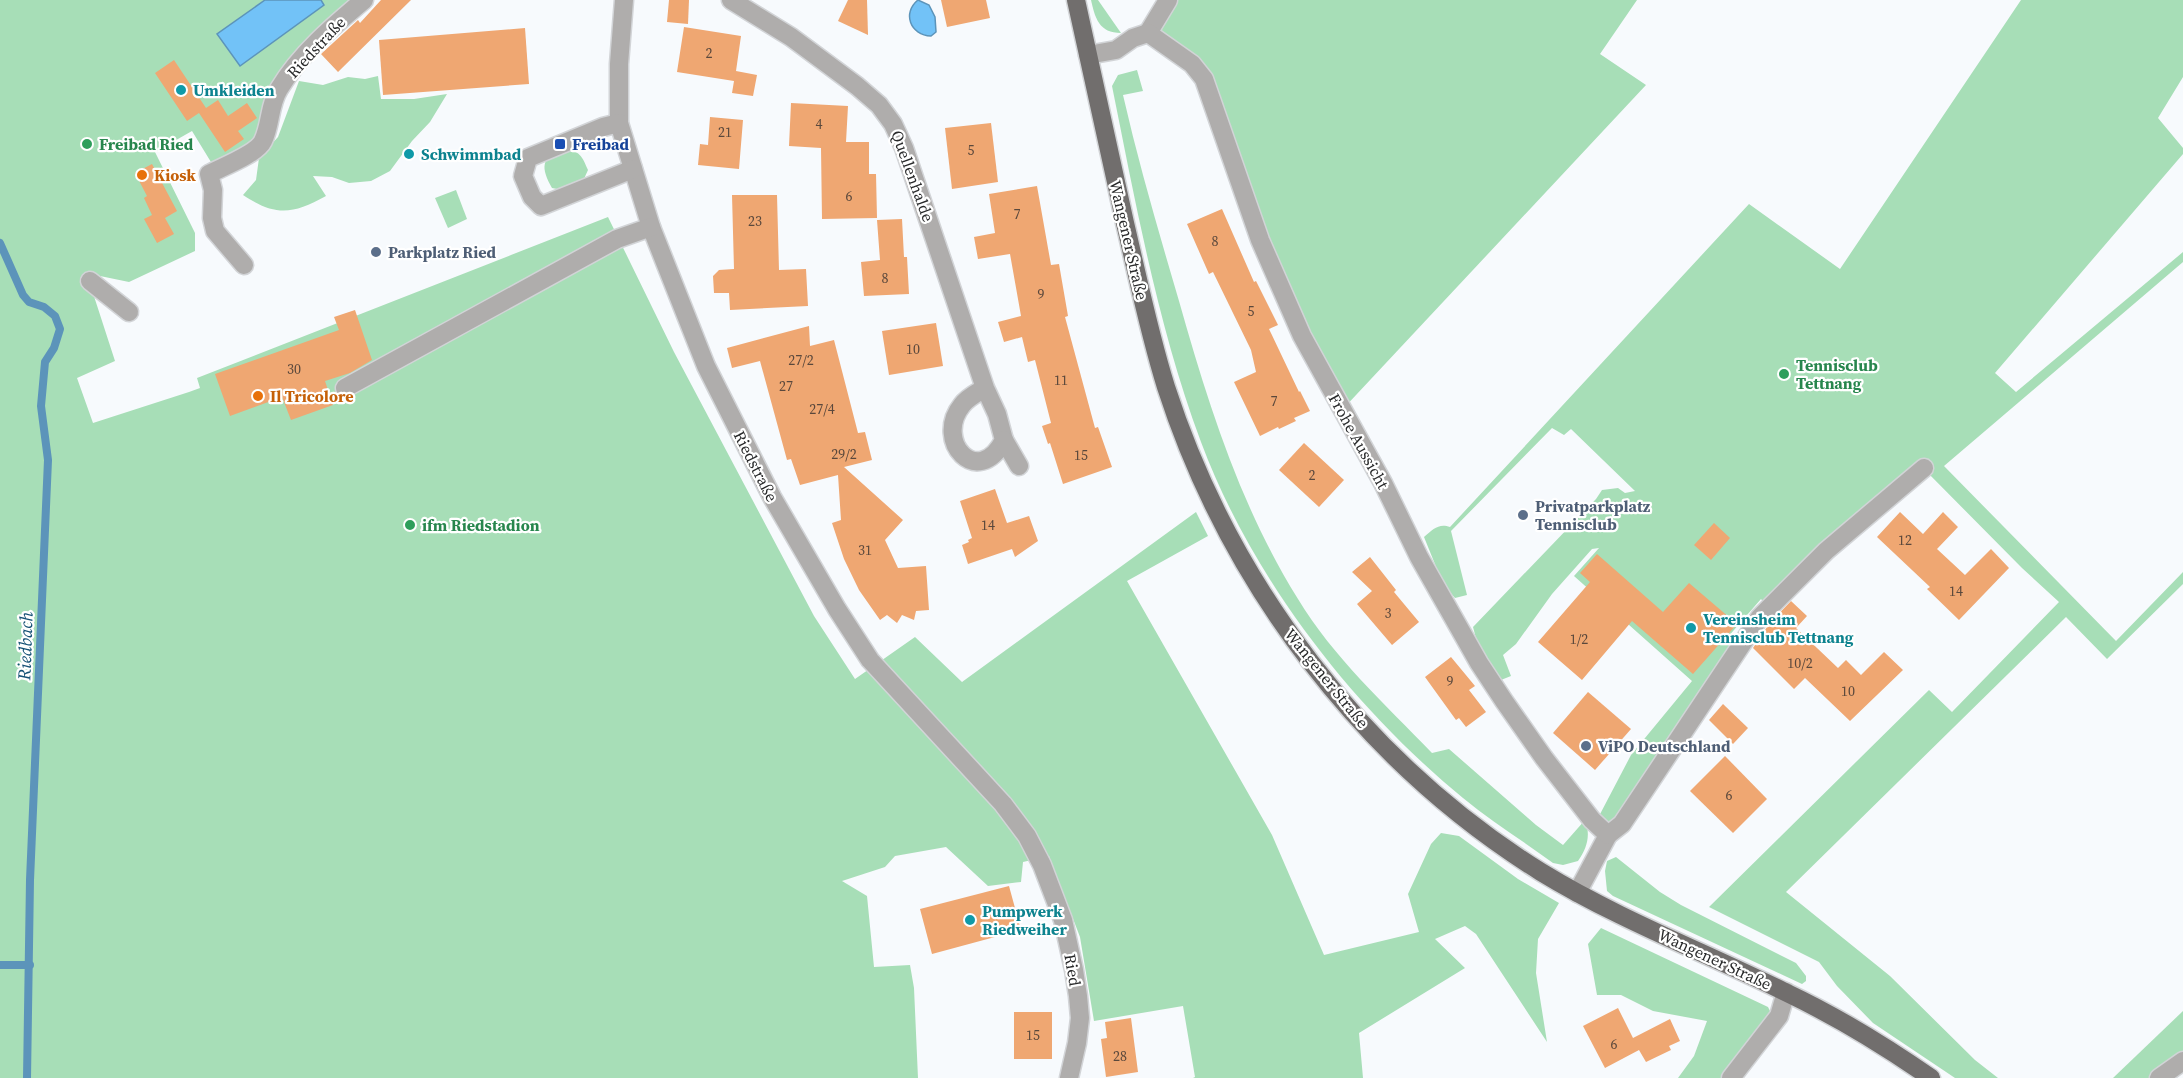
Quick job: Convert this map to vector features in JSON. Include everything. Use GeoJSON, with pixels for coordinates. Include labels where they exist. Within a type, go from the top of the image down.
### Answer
{"type":"FeatureCollection","features":[{"type":"Feature","properties":{"kind":"main road","name":"Wangener Straße"},"geometry":{"type":"LineString","coordinates":[[1076,0],[1145,311],[1165,385],[1199,476],[1238,554],[1306,657],[1360,721],[1392,754],[1483,831],[1539,870],[1577,893],[1664,936],[1786,992],[1871,1039],[1931,1078]]}},
{"type":"Feature","properties":{"kind":"street","name":"Riedstraße"},"geometry":{"type":"LineString","coordinates":[[244,265],[215,231],[212,218],[213,190],[209,174],[255,150],[263,142],[272,104],[288,75],[327,32],[364,0]]}},
{"type":"Feature","properties":{"kind":"street","name":"Riedstraße"},"geometry":{"type":"LineString","coordinates":[[624,0],[619,64],[619,123],[651,227],[706,366],[772,497],[837,609],[870,660],[1003,804],[1027,836],[1042,864]]}},
{"type":"Feature","properties":{"kind":"street","name":"Quellenhalde"},"geometry":{"type":"LineString","coordinates":[[732,0],[791,37],[858,86],[879,105],[893,124],[904,148],[976,355],[985,388],[997,414],[1004,440],[1019,466]]}},
{"type":"Feature","properties":{"kind":"street"},"geometry":{"type":"LineString","coordinates":[[1088,55],[1116,50],[1133,38],[1148,33],[1168,0]]}},
{"type":"Feature","properties":{"kind":"street","name":"Frohe Aussicht"},"geometry":{"type":"LineString","coordinates":[[1148,33],[1192,64],[1204,79],[1260,240],[1302,336],[1456,623],[1479,663],[1544,758],[1592,820],[1608,836]]}},
{"type":"Feature","properties":{"kind":"street"},"geometry":{"type":"LineString","coordinates":[[619,123],[603,127],[528,158],[523,176],[532,197],[541,206],[633,169]]}},
{"type":"Feature","properties":{"kind":"street"},"geometry":{"type":"LineString","coordinates":[[345,388],[617,239],[651,227]]}},
{"type":"Feature","properties":{"kind":"street"},"geometry":{"type":"LineString","coordinates":[[90,280],[129,312]]}},
{"type":"Feature","properties":{"kind":"street"},"geometry":{"type":"LineString","coordinates":[[985,388],[968,399],[956,416],[952,423],[953,437],[962,456],[971,461],[980,462],[995,454],[1004,440]]}},
{"type":"Feature","properties":{"kind":"street"},"geometry":{"type":"LineString","coordinates":[[1577,893],[1608,836],[1622,824],[1760,617],[1826,551],[1924,468]]}},
{"type":"Feature","properties":{"kind":"street","name":"Ried"},"geometry":{"type":"LineString","coordinates":[[1042,864],[1063,920],[1077,987],[1080,1018],[1069,1078]]}},
{"type":"Feature","properties":{"kind":"street"},"geometry":{"type":"LineString","coordinates":[[1731,1078],[1779,1016],[1786,992]]}},
{"type":"Feature","properties":{"kind":"street"},"geometry":{"type":"LineString","coordinates":[[2159,1078],[2183,1061]]}},
{"type":"Feature","properties":{"kind":"green space"},"geometry":{"type":"Polygon","coordinates":[[[0,0],[356,0],[321,30],[258,140],[214,167],[192,131],[155,152],[195,233],[195,251],[129,282],[100,276],[91,287],[115,361],[77,378],[93,423],[200,388],[197,378],[608,217],[674,352],[814,616],[855,679],[915,637],[962,682],[1196,512],[1208,536],[1127,581],[1272,835],[1324,955],[1419,932],[1408,894],[1431,844],[1441,833],[1459,836],[1518,879],[1559,903],[1538,939],[1536,973],[1547,1042],[1476,934],[1465,926],[1435,939],[1465,968],[1359,1033],[1363,1078],[1193,1078],[1195,1077],[1183,1006],[1094,1021],[1080,937],[1049,856],[1023,862],[1021,882],[988,886],[946,847],[895,856],[885,867],[842,881],[867,896],[874,967],[910,965],[914,988],[918,1078],[0,1078],[0,0]]]}},
{"type":"Feature","properties":{"kind":"green space"},"geometry":{"type":"Polygon","coordinates":[[[1091,0],[1098,0],[1121,33],[1108,30],[1099,23],[1091,0]]]}},
{"type":"Feature","properties":{"kind":"green space"},"geometry":{"type":"Polygon","coordinates":[[[1177,0],[1637,0],[1600,54],[1646,85],[1342,410],[1302,336],[1204,79],[1157,30],[1177,0]]]}},
{"type":"Feature","properties":{"kind":"green space"},"geometry":{"type":"Polygon","coordinates":[[[2021,0],[2183,0],[2183,77],[2158,118],[2183,148],[2183,154],[1995,373],[2016,392],[2183,252],[2183,262],[1944,466],[2116,641],[2183,572],[2183,584],[2107,659],[2066,617],[1786,892],[1890,976],[1975,1060],[1998,1078],[1955,1078],[1873,1023],[1837,986],[1819,962],[1709,907],[1929,690],[1952,712],[2059,602],[1924,469],[1769,609],[1761,599],[1727,638],[1739,650],[1612,832],[1598,818],[1631,755],[1692,681],[1574,576],[1599,548],[1592,549],[1552,594],[1516,644],[1503,655],[1511,676],[1501,680],[1478,646],[1473,627],[1596,499],[1602,490],[1618,488],[1625,493],[1635,491],[1571,429],[1564,435],[1552,428],[1451,531],[1467,595],[1455,598],[1443,584],[1424,537],[1439,526],[1450,527],[1749,204],[1840,269],[2021,0]]]}},
{"type":"Feature","properties":{"kind":"green space"},"geometry":{"type":"Polygon","coordinates":[[[1137,70],[1143,91],[1123,95],[1190,340],[1228,454],[1259,529],[1278,564],[1298,599],[1327,641],[1432,753],[1449,749],[1536,825],[1563,845],[1585,820],[1588,831],[1587,841],[1578,861],[1563,865],[1553,863],[1463,798],[1422,762],[1344,681],[1277,590],[1248,542],[1222,493],[1201,442],[1172,355],[1149,266],[1112,86],[1118,75],[1137,70]]]}},
{"type":"Feature","properties":{"kind":"green space"},"geometry":{"type":"Polygon","coordinates":[[[378,76],[381,99],[414,99],[447,94],[430,122],[412,141],[390,171],[371,181],[349,183],[332,177],[313,176],[326,196],[293,210],[274,210],[243,195],[256,180],[259,158],[278,137],[299,81],[323,85],[348,77],[365,79],[378,76]]]}},
{"type":"Feature","properties":{"kind":"green space"},"geometry":{"type":"Polygon","coordinates":[[[564,149],[580,155],[588,170],[583,181],[557,189],[552,188],[546,175],[545,164],[550,156],[564,149]]]}},
{"type":"Feature","properties":{"kind":"green space"},"geometry":{"type":"Polygon","coordinates":[[[456,190],[467,219],[448,228],[435,198],[456,190]]]}},
{"type":"Feature","properties":{"kind":"green space"},"geometry":{"type":"Polygon","coordinates":[[[1616,857],[1660,892],[1681,905],[1796,963],[1806,976],[1806,981],[1802,984],[1613,896],[1607,891],[1605,871],[1607,861],[1616,857]]]}},
{"type":"Feature","properties":{"kind":"green space"},"geometry":{"type":"Polygon","coordinates":[[[1601,928],[1768,1007],[1771,1013],[1723,1078],[1678,1078],[1694,1056],[1707,1021],[1653,1011],[1621,995],[1597,995],[1588,944],[1601,928]]]}},
{"type":"Feature","properties":{"kind":"green space"},"geometry":{"type":"Polygon","coordinates":[[[2183,1011],[2183,1061],[2159,1078],[2113,1078],[2183,1011]]]}},
{"type":"Feature","properties":{"kind":"water"},"geometry":{"type":"Polygon","coordinates":[[[265,0],[321,0],[324,5],[240,66],[217,34],[265,0]]]}},
{"type":"Feature","properties":{"kind":"water"},"geometry":{"type":"Polygon","coordinates":[[[918,0],[929,5],[935,17],[936,32],[931,36],[924,35],[913,28],[910,11],[918,0]]]}},
{"type":"Feature","properties":{"kind":"building"},"geometry":{"type":"Polygon","coordinates":[[[381,0],[411,0],[338,72],[321,54],[358,20],[360,23],[381,0]]]}},
{"type":"Feature","properties":{"kind":"building"},"geometry":{"type":"Polygon","coordinates":[[[669,0],[689,0],[688,24],[667,22],[669,0]]]}},
{"type":"Feature","properties":{"kind":"building"},"geometry":{"type":"Polygon","coordinates":[[[848,0],[867,0],[868,35],[838,21],[848,0]]]}},
{"type":"Feature","properties":{"kind":"building"},"geometry":{"type":"Polygon","coordinates":[[[941,0],[986,0],[990,18],[947,27],[941,0]]]}},
{"type":"Feature","properties":{"kind":"building"},"geometry":{"type":"Polygon","coordinates":[[[684,27],[741,36],[736,71],[757,75],[753,96],[732,93],[734,81],[677,72],[684,27]]]}},
{"type":"Feature","properties":{"kind":"building"},"geometry":{"type":"Polygon","coordinates":[[[525,28],[529,84],[383,95],[379,40],[525,28]]]}},
{"type":"Feature","properties":{"kind":"building"},"geometry":{"type":"Polygon","coordinates":[[[174,60],[206,108],[218,100],[228,116],[247,103],[257,118],[238,131],[244,139],[225,152],[199,113],[187,121],[155,73],[174,60]]]}},
{"type":"Feature","properties":{"kind":"building"},"geometry":{"type":"Polygon","coordinates":[[[791,103],[848,106],[846,142],[869,142],[869,174],[876,174],[877,218],[822,219],[821,148],[789,146],[791,103]]]}},
{"type":"Feature","properties":{"kind":"building"},"geometry":{"type":"Polygon","coordinates":[[[710,117],[743,120],[739,169],[698,165],[700,144],[708,145],[710,117]]]}},
{"type":"Feature","properties":{"kind":"building"},"geometry":{"type":"Polygon","coordinates":[[[991,123],[998,182],[952,189],[945,128],[991,123]]]}},
{"type":"Feature","properties":{"kind":"building"},"geometry":{"type":"Polygon","coordinates":[[[152,164],[177,211],[165,218],[174,234],[157,243],[144,219],[152,215],[144,198],[147,196],[135,173],[152,164]]]}},
{"type":"Feature","properties":{"kind":"building"},"geometry":{"type":"Polygon","coordinates":[[[1037,186],[1051,265],[1059,264],[1068,316],[1065,317],[1095,428],[1098,427],[1112,467],[1063,484],[1042,426],[1051,423],[1035,360],[1028,362],[1022,337],[1004,342],[998,322],[1021,316],[1010,254],[978,259],[974,237],[995,233],[989,194],[1037,186]]]}},
{"type":"Feature","properties":{"kind":"building"},"geometry":{"type":"Polygon","coordinates":[[[732,195],[777,195],[779,270],[806,269],[808,306],[730,310],[729,293],[714,293],[713,276],[719,270],[734,269],[732,195]]]}},
{"type":"Feature","properties":{"kind":"building"},"geometry":{"type":"Polygon","coordinates":[[[1222,209],[1254,282],[1256,281],[1278,325],[1269,329],[1310,411],[1294,418],[1296,421],[1260,436],[1234,382],[1256,372],[1251,350],[1213,272],[1209,274],[1187,224],[1222,209]]]}},
{"type":"Feature","properties":{"kind":"building"},"geometry":{"type":"Polygon","coordinates":[[[902,219],[909,294],[864,296],[861,262],[880,260],[877,220],[902,219]]]}},
{"type":"Feature","properties":{"kind":"building"},"geometry":{"type":"Polygon","coordinates":[[[355,310],[372,360],[350,373],[325,381],[333,405],[291,420],[282,397],[230,416],[215,374],[339,330],[334,317],[355,310]]]}},
{"type":"Feature","properties":{"kind":"building"},"geometry":{"type":"Polygon","coordinates":[[[936,323],[943,366],[889,375],[882,331],[936,323]]]}},
{"type":"Feature","properties":{"kind":"building"},"geometry":{"type":"Polygon","coordinates":[[[809,326],[810,346],[834,340],[858,433],[865,432],[872,460],[844,467],[903,520],[885,540],[898,568],[926,566],[929,610],[916,611],[914,620],[902,615],[897,623],[887,615],[880,620],[859,590],[844,559],[832,523],[841,520],[838,475],[800,485],[791,459],[787,460],[760,361],[732,368],[727,348],[809,326]]]}},
{"type":"Feature","properties":{"kind":"building"},"geometry":{"type":"Polygon","coordinates":[[[1304,443],[1344,480],[1319,507],[1279,470],[1304,443]]]}},
{"type":"Feature","properties":{"kind":"building"},"geometry":{"type":"Polygon","coordinates":[[[995,489],[1007,523],[1029,516],[1038,541],[1015,557],[1012,549],[968,564],[962,545],[972,538],[960,501],[995,489]]]}},
{"type":"Feature","properties":{"kind":"building"},"geometry":{"type":"Polygon","coordinates":[[[1900,512],[1923,534],[1943,512],[1958,527],[1937,549],[1965,575],[1991,549],[2009,568],[1959,620],[1927,589],[1930,587],[1877,537],[1900,512]]]}},
{"type":"Feature","properties":{"kind":"building"},"geometry":{"type":"Polygon","coordinates":[[[1714,523],[1730,538],[1711,560],[1694,545],[1714,523]]]}},
{"type":"Feature","properties":{"kind":"building"},"geometry":{"type":"Polygon","coordinates":[[[1597,554],[1663,612],[1689,583],[1737,624],[1693,674],[1632,621],[1582,680],[1538,642],[1590,582],[1580,573],[1597,554]]]}},
{"type":"Feature","properties":{"kind":"building"},"geometry":{"type":"Polygon","coordinates":[[[1370,557],[1396,590],[1394,592],[1419,622],[1392,645],[1357,604],[1372,591],[1352,572],[1370,557]]]}},
{"type":"Feature","properties":{"kind":"building"},"geometry":{"type":"Polygon","coordinates":[[[1791,601],[1807,616],[1796,628],[1838,668],[1846,660],[1861,675],[1884,652],[1903,670],[1850,721],[1805,678],[1794,689],[1753,648],[1769,624],[1791,601]]]}},
{"type":"Feature","properties":{"kind":"building"},"geometry":{"type":"Polygon","coordinates":[[[1451,657],[1475,686],[1469,690],[1486,712],[1466,727],[1459,718],[1456,720],[1425,677],[1451,657]]]}},
{"type":"Feature","properties":{"kind":"building"},"geometry":{"type":"Polygon","coordinates":[[[1588,692],[1631,729],[1595,770],[1553,733],[1588,692]]]}},
{"type":"Feature","properties":{"kind":"building"},"geometry":{"type":"Polygon","coordinates":[[[1723,704],[1748,728],[1733,744],[1709,720],[1723,704]]]}},
{"type":"Feature","properties":{"kind":"building"},"geometry":{"type":"Polygon","coordinates":[[[1725,756],[1767,799],[1733,833],[1690,791],[1725,756]]]}},
{"type":"Feature","properties":{"kind":"building","name":"Pumpwerk Riedweiher"},"geometry":{"type":"Polygon","coordinates":[[[1009,886],[1021,930],[932,954],[920,909],[1009,886]]]}},
{"type":"Feature","properties":{"kind":"building"},"geometry":{"type":"Polygon","coordinates":[[[1618,1008],[1633,1038],[1670,1019],[1680,1041],[1669,1046],[1671,1050],[1646,1062],[1639,1050],[1605,1068],[1583,1026],[1618,1008]]]}},
{"type":"Feature","properties":{"kind":"building"},"geometry":{"type":"Polygon","coordinates":[[[1014,1012],[1052,1012],[1052,1059],[1014,1059],[1014,1012]]]}},
{"type":"Feature","properties":{"kind":"building"},"geometry":{"type":"Polygon","coordinates":[[[1131,1018],[1138,1072],[1106,1077],[1101,1039],[1107,1038],[1105,1022],[1131,1018]]]}},
{"type":"Feature","properties":{"kind":"waterway","name":"Riedbach"},"geometry":{"type":"LineString","coordinates":[[0,243],[23,295],[29,302],[44,307],[55,316],[60,329],[54,348],[45,362],[41,406],[48,460],[30,880],[27,1078]]}},
{"type":"Feature","properties":{"kind":"waterway"},"geometry":{"type":"LineString","coordinates":[[0,965],[30,965]]}},
{"type":"Feature","properties":{"kind":"place","name":"Umkleiden"},"geometry":{"type":"Point","coordinates":[181,90]}},
{"type":"Feature","properties":{"kind":"place","name":"Freibad Ried"},"geometry":{"type":"Point","coordinates":[87,144]}},
{"type":"Feature","properties":{"kind":"place","name":"Freibad"},"geometry":{"type":"Point","coordinates":[560,144]}},
{"type":"Feature","properties":{"kind":"place","name":"Schwimmbad"},"geometry":{"type":"Point","coordinates":[409,154]}},
{"type":"Feature","properties":{"kind":"place","name":"Kiosk"},"geometry":{"type":"Point","coordinates":[142,175]}},
{"type":"Feature","properties":{"kind":"place","name":"Parkplatz Ried"},"geometry":{"type":"Point","coordinates":[376,252]}},
{"type":"Feature","properties":{"kind":"place","name":"Tennisclub Tettnang"},"geometry":{"type":"Point","coordinates":[1784,374]}},
{"type":"Feature","properties":{"kind":"place","name":"Il Tricolore"},"geometry":{"type":"Point","coordinates":[258,396]}},
{"type":"Feature","properties":{"kind":"place","name":"Privatparkplatz Tennisclub"},"geometry":{"type":"Point","coordinates":[1523,515]}},
{"type":"Feature","properties":{"kind":"place","name":"ifm Riedstadion"},"geometry":{"type":"Point","coordinates":[410,525]}},
{"type":"Feature","properties":{"kind":"place","name":"Vereinsheim Tennisclub Tettnang"},"geometry":{"type":"Point","coordinates":[1691,628]}},
{"type":"Feature","properties":{"kind":"place","name":"ViPO Deutschland"},"geometry":{"type":"Point","coordinates":[1586,746]}},
{"type":"Feature","properties":{"kind":"place","name":"Pumpwerk Riedweiher"},"geometry":{"type":"Point","coordinates":[970,920]}}]}
